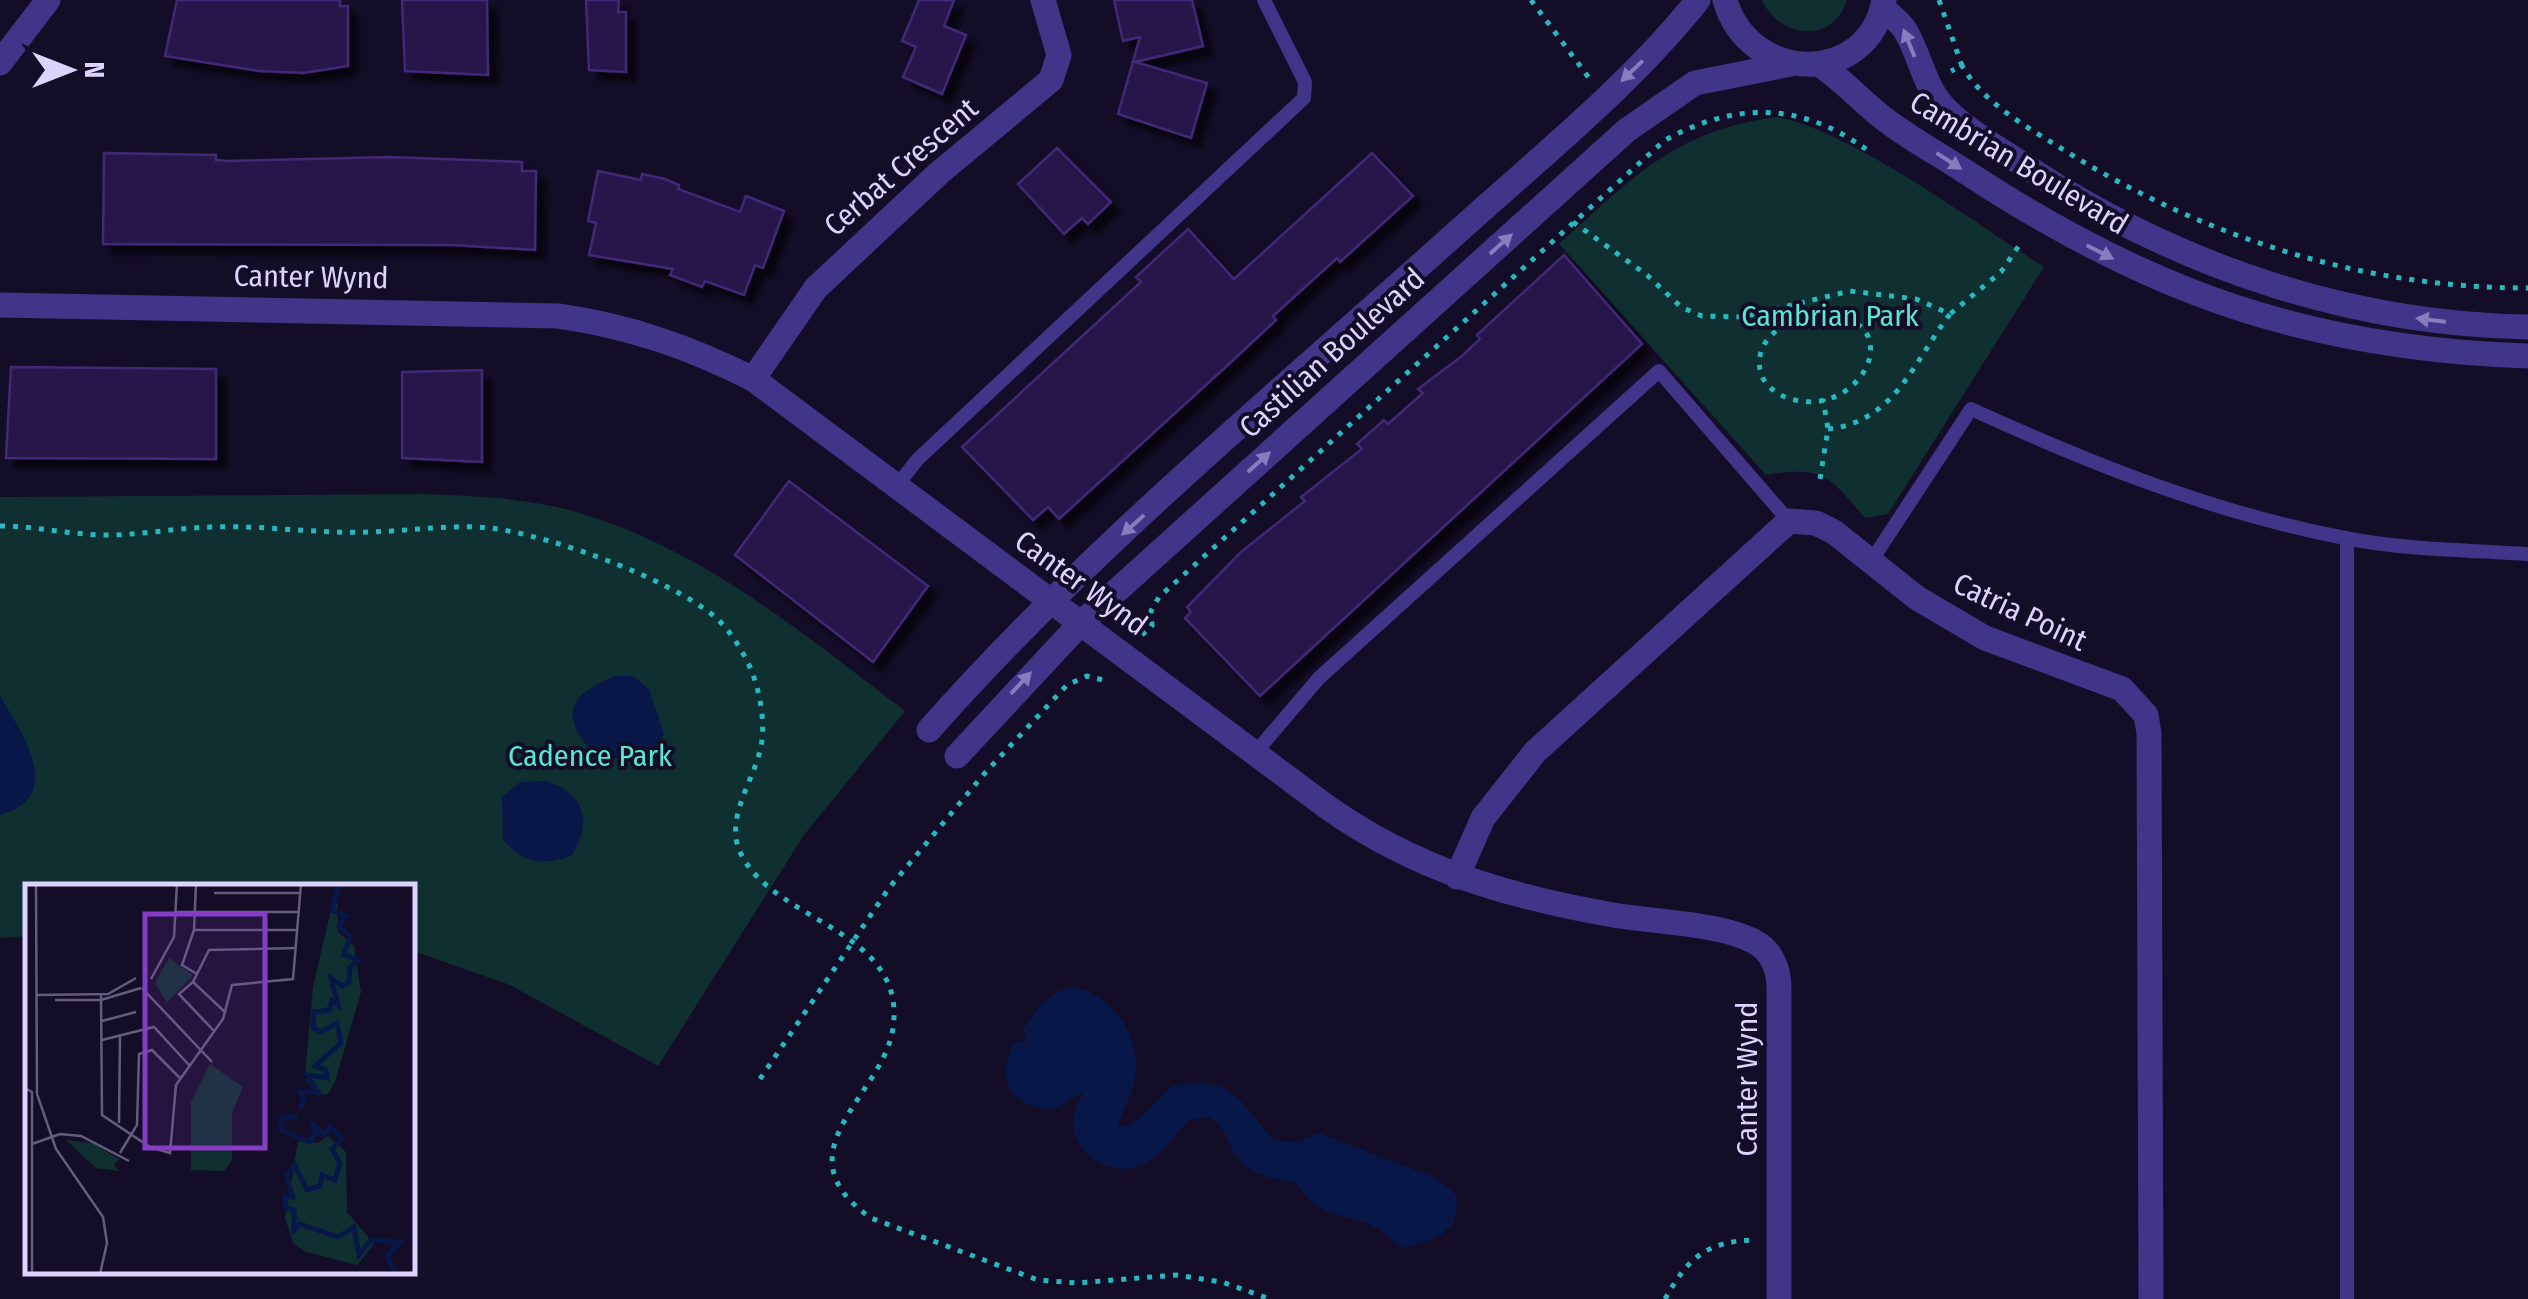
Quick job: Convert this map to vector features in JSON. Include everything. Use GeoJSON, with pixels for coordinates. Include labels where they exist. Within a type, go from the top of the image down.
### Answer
{"type":"FeatureCollection","features":[{"type":"Feature","properties":{"kind":"street"},"geometry":{"type":"LineString","coordinates":[[0,63],[48,0]]}},
{"type":"Feature","properties":{"kind":"street","name":"Cerbat Crescent"},"geometry":{"type":"LineString","coordinates":[[753,379],[816,288],[938,173],[1052,80],[1059,55],[1043,0]]}},
{"type":"Feature","properties":{"kind":"street","name":"Castilian Boulevard"},"geometry":{"type":"LineString","coordinates":[[929,730],[1048,601],[1579,122],[1668,37],[1698,0]]}},
{"type":"Feature","properties":{"kind":"street"},"geometry":{"type":"LineString","coordinates":[[1725,0],[1740,33],[1754,48],[1791,64]]}},
{"type":"Feature","properties":{"kind":"street"},"geometry":{"type":"LineString","coordinates":[[1819,64],[1858,45],[1884,4],[1935,78]]}},
{"type":"Feature","properties":{"kind":"street","name":"Castilian Boulevard"},"geometry":{"type":"LineString","coordinates":[[957,756],[1081,624],[1648,112],[1695,83],[1791,64],[1819,64]]}},
{"type":"Feature","properties":{"kind":"street","name":"Cambrian Boulevard"},"geometry":{"type":"LineString","coordinates":[[1819,64],[1879,125],[2015,205],[2183,291],[2270,322],[2350,340],[2439,352],[2528,356]]}},
{"type":"Feature","properties":{"kind":"street","name":"Cambrian Boulevard"},"geometry":{"type":"LineString","coordinates":[[1935,78],[1972,131],[2058,187],[2147,236],[2214,265],[2322,300],[2380,312],[2442,322],[2528,327]]}},
{"type":"Feature","properties":{"kind":"street","name":"Canter Wynd"},"geometry":{"type":"LineString","coordinates":[[0,305],[558,316],[638,330],[676,342],[753,379],[1361,831],[1457,877],[1554,904],[1743,938],[1768,952],[1779,988],[1779,1299]]}},
{"type":"Feature","properties":{"kind":"street"},"geometry":{"type":"LineString","coordinates":[[1457,877],[1482,818],[1535,752],[1789,521]]}},
{"type":"Feature","properties":{"kind":"street","name":"Catria Point"},"geometry":{"type":"LineString","coordinates":[[1789,521],[1816,523],[1917,598],[1984,638],[2122,689],[2146,714],[2151,1299]]}},
{"type":"Feature","properties":{"kind":"lane"},"geometry":{"type":"LineString","coordinates":[[898,484],[918,458],[1304,98],[1305,82],[1264,0]]}},
{"type":"Feature","properties":{"kind":"lane"},"geometry":{"type":"LineString","coordinates":[[1255,753],[1318,678],[1659,371],[1789,521]]}},
{"type":"Feature","properties":{"kind":"lane"},"geometry":{"type":"LineString","coordinates":[[1870,563],[1971,409],[2126,476],[2200,501],[2347,539],[2528,554]]}},
{"type":"Feature","properties":{"kind":"lane"},"geometry":{"type":"LineString","coordinates":[[2347,539],[2347,1299]]}},
{"type":"Feature","properties":{"kind":"path"},"geometry":{"type":"LineString","coordinates":[[1531,0],[1588,78]]}},
{"type":"Feature","properties":{"kind":"path"},"geometry":{"type":"LineString","coordinates":[[1935,78],[1962,66],[1939,0]]}},
{"type":"Feature","properties":{"kind":"path"},"geometry":{"type":"LineString","coordinates":[[1960,62],[1994,102],[2036,132],[2137,194],[2213,228],[2286,253],[2369,272],[2448,284],[2528,288]]}},
{"type":"Feature","properties":{"kind":"path"},"geometry":{"type":"LineString","coordinates":[[1140,637],[1152,626],[1151,611],[1159,597],[1650,153],[1682,131],[1772,110],[1814,119],[1864,148],[1879,125]]}},
{"type":"Feature","properties":{"kind":"path"},"geometry":{"type":"LineString","coordinates":[[1573,222],[1647,275],[1681,307],[1702,316],[1742,318],[1850,291],[1916,299],[1950,314]]}},
{"type":"Feature","properties":{"kind":"path"},"geometry":{"type":"LineString","coordinates":[[1828,429],[1856,423],[1890,400],[1912,375],[1950,314],[2002,272],[2020,244]]}},
{"type":"Feature","properties":{"kind":"path"},"geometry":{"type":"LineString","coordinates":[[1804,302],[1808,315]]}},
{"type":"Feature","properties":{"kind":"path"},"geometry":{"type":"LineString","coordinates":[[1808,315],[1852,320],[1869,336],[1869,366],[1856,386],[1823,399],[1788,398],[1770,388],[1760,374],[1760,356],[1768,338],[1785,324],[1808,315]]}},
{"type":"Feature","properties":{"kind":"path"},"geometry":{"type":"LineString","coordinates":[[1820,479],[1828,429],[1823,399]]}},
{"type":"Feature","properties":{"kind":"path"},"geometry":{"type":"LineString","coordinates":[[0,526],[112,535],[211,527],[368,532],[486,528],[560,544],[682,596],[714,617],[730,634],[749,664],[758,694],[762,742],[738,820],[736,845],[744,860],[780,893],[850,941],[883,972],[894,1003],[894,1024],[885,1057],[843,1116],[834,1145],[837,1176],[859,1210],[1038,1280],[1077,1283],[1187,1276],[1222,1282],[1270,1299]]}},
{"type":"Feature","properties":{"kind":"path"},"geometry":{"type":"LineString","coordinates":[[760,1079],[850,941],[984,774],[1068,685],[1087,676],[1102,680],[1106,664]]}},
{"type":"Feature","properties":{"kind":"path"},"geometry":{"type":"LineString","coordinates":[[1666,1299],[1683,1267],[1704,1248],[1733,1240],[1779,1240]]}},
{"type":"Feature","properties":{"kind":"green space"},"geometry":{"type":"Polygon","coordinates":[[[1762,0],[1847,0],[1830,24],[1806,31],[1780,22],[1762,0]]]}},
{"type":"Feature","properties":{"kind":"green space","name":"Cambrian Park"},"geometry":{"type":"Polygon","coordinates":[[[1778,117],[1808,126],[1877,159],[2044,267],[1888,514],[1865,518],[1833,483],[1813,473],[1766,475],[1559,244],[1633,178],[1683,145],[1742,123],[1778,117]]]}},
{"type":"Feature","properties":{"kind":"green space","name":"Cadence Park"},"geometry":{"type":"Polygon","coordinates":[[[424,494],[544,504],[628,530],[712,573],[830,653],[905,711],[804,835],[658,1066],[510,985],[415,952],[415,884],[25,884],[25,936],[0,938],[0,497],[424,494]]]}},
{"type":"Feature","properties":{"kind":"water"},"geometry":{"type":"Polygon","coordinates":[[[615,676],[633,676],[649,689],[664,734],[654,754],[637,760],[595,756],[576,729],[573,718],[578,699],[615,676]]]}},
{"type":"Feature","properties":{"kind":"water"},"geometry":{"type":"Polygon","coordinates":[[[0,696],[27,745],[35,779],[31,794],[20,806],[0,815],[0,696]]]}},
{"type":"Feature","properties":{"kind":"water"},"geometry":{"type":"Polygon","coordinates":[[[547,781],[570,794],[582,811],[583,821],[571,856],[542,862],[518,854],[503,839],[502,797],[520,782],[547,781]]]}},
{"type":"Feature","properties":{"kind":"water"},"geometry":{"type":"Polygon","coordinates":[[[1072,987],[1100,998],[1111,1008],[1121,1019],[1134,1047],[1135,1078],[1118,1124],[1121,1127],[1133,1124],[1172,1086],[1210,1084],[1234,1095],[1274,1140],[1297,1142],[1319,1133],[1438,1179],[1456,1195],[1455,1218],[1436,1237],[1404,1248],[1371,1225],[1321,1208],[1296,1183],[1251,1170],[1237,1157],[1220,1127],[1208,1117],[1188,1120],[1165,1148],[1144,1164],[1113,1168],[1093,1159],[1079,1143],[1073,1122],[1083,1092],[1056,1107],[1031,1106],[1012,1093],[1006,1074],[1015,1042],[1027,1041],[1023,1029],[1033,1015],[1049,998],[1072,987]]]}},
{"type":"Feature","properties":{"kind":"building"},"geometry":{"type":"Polygon","coordinates":[[[177,0],[340,0],[340,6],[348,6],[348,66],[303,73],[259,71],[165,56],[177,0]]]}},
{"type":"Feature","properties":{"kind":"building"},"geometry":{"type":"Polygon","coordinates":[[[402,0],[487,0],[488,75],[405,71],[402,0]]]}},
{"type":"Feature","properties":{"kind":"building"},"geometry":{"type":"Polygon","coordinates":[[[586,0],[619,0],[618,12],[626,12],[626,72],[589,70],[586,0]]]}},
{"type":"Feature","properties":{"kind":"building"},"geometry":{"type":"Polygon","coordinates":[[[919,0],[954,0],[944,26],[966,35],[942,94],[903,77],[916,47],[902,41],[919,0]]]}},
{"type":"Feature","properties":{"kind":"building"},"geometry":{"type":"Polygon","coordinates":[[[1114,0],[1192,0],[1203,46],[1135,62],[1207,83],[1191,138],[1118,114],[1140,37],[1123,41],[1114,0]]]}},
{"type":"Feature","properties":{"kind":"building"},"geometry":{"type":"Polygon","coordinates":[[[1057,148],[1111,202],[1088,224],[1082,218],[1064,234],[1018,184],[1057,148]]]}},
{"type":"Feature","properties":{"kind":"building"},"geometry":{"type":"Polygon","coordinates":[[[104,153],[216,155],[216,160],[229,161],[390,157],[522,162],[522,171],[536,171],[535,250],[452,245],[103,244],[104,153]]]}},
{"type":"Feature","properties":{"kind":"building"},"geometry":{"type":"Polygon","coordinates":[[[1372,153],[1413,196],[1273,316],[1276,320],[1059,519],[1048,507],[1033,520],[962,447],[1141,282],[1136,277],[1188,229],[1234,279],[1372,153]]]}},
{"type":"Feature","properties":{"kind":"building"},"geometry":{"type":"Polygon","coordinates":[[[598,171],[641,180],[642,174],[665,179],[679,185],[678,189],[740,212],[746,196],[784,211],[763,268],[755,265],[744,295],[705,281],[702,287],[670,275],[673,269],[589,255],[596,223],[588,221],[598,171]]]}},
{"type":"Feature","properties":{"kind":"building"},"geometry":{"type":"Polygon","coordinates":[[[1564,255],[1642,344],[1260,696],[1185,618],[1191,612],[1187,607],[1241,552],[1305,501],[1301,497],[1362,449],[1357,444],[1384,420],[1388,424],[1423,393],[1418,389],[1462,356],[1480,339],[1477,335],[1564,255]]]}},
{"type":"Feature","properties":{"kind":"building"},"geometry":{"type":"Polygon","coordinates":[[[11,367],[216,369],[216,459],[6,458],[11,367]]]}},
{"type":"Feature","properties":{"kind":"building"},"geometry":{"type":"Polygon","coordinates":[[[482,370],[482,462],[402,458],[402,372],[482,370]]]}},
{"type":"Feature","properties":{"kind":"building"},"geometry":{"type":"Polygon","coordinates":[[[789,481],[928,586],[873,662],[735,555],[789,481]]]}}]}
